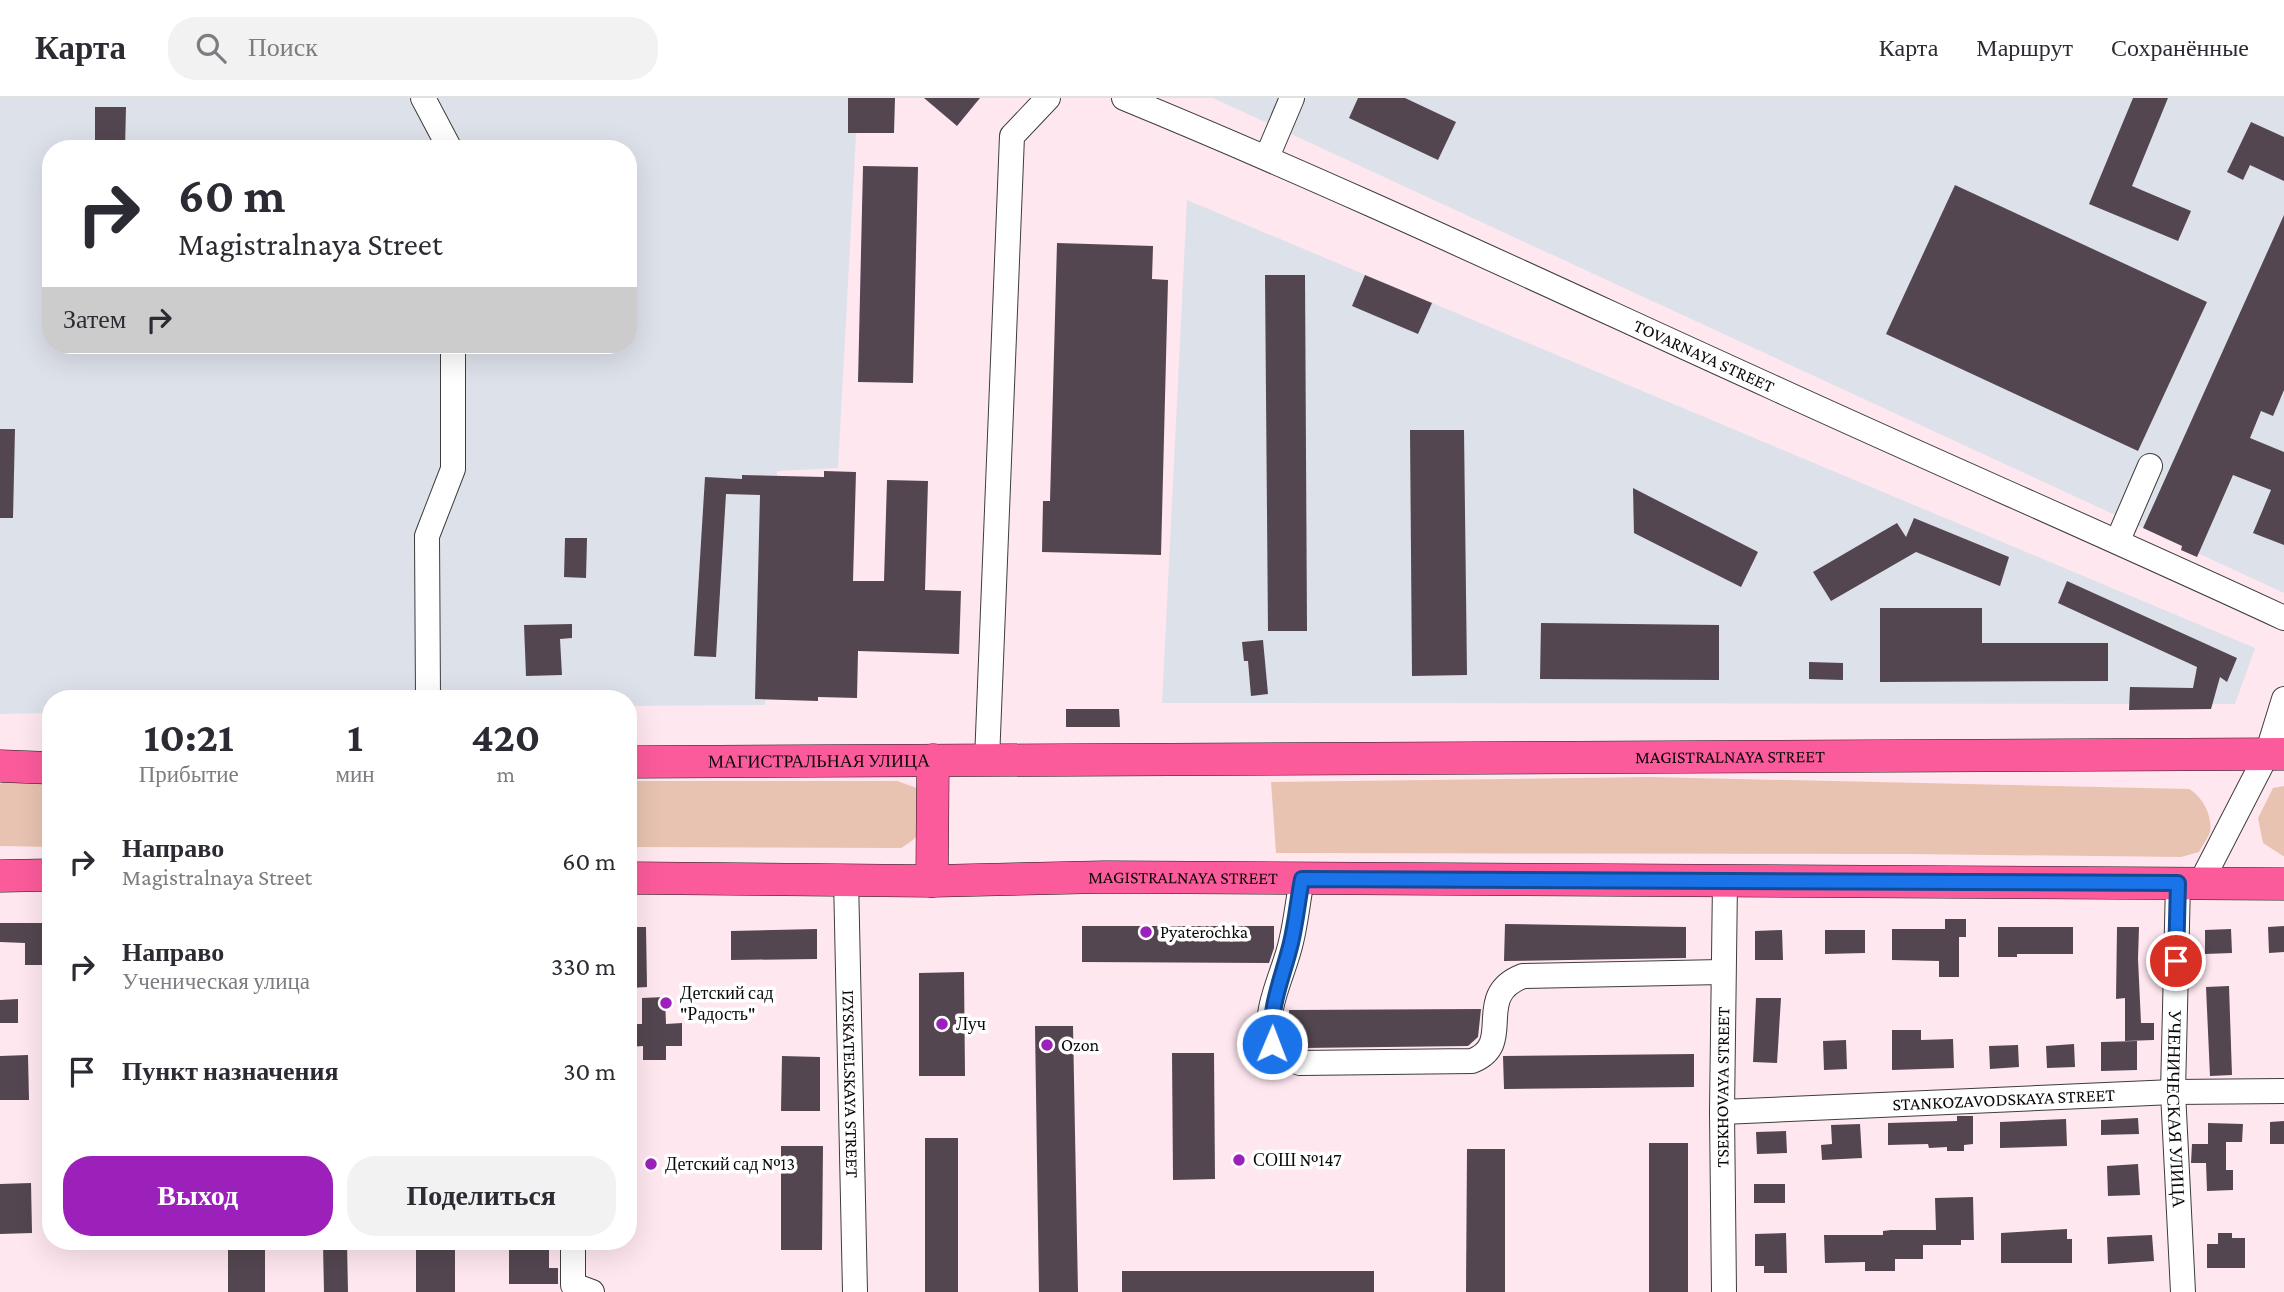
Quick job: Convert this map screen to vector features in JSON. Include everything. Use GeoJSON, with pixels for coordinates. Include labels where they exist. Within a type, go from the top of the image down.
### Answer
{"type":"FeatureCollection","features":[{"type":"Feature","properties":{"kind":"main road","name":"МАГИСТРАЛЬНАЯ УЛИЦА"},"geometry":{"type":"LineString","coordinates":[[637,762],[2276,754]]}},
{"type":"Feature","properties":{"kind":"main road"},"geometry":{"type":"LineString","coordinates":[[932,881],[933,760]]}},
{"type":"Feature","properties":{"kind":"main road"},"geometry":{"type":"LineString","coordinates":[[0,766],[42,768]]}},
{"type":"Feature","properties":{"kind":"main road"},"geometry":{"type":"LineString","coordinates":[[0,876],[42,876]]}},
{"type":"Feature","properties":{"kind":"main road","name":"MAGISTRALNAYA STREET"},"geometry":{"type":"LineString","coordinates":[[637,878],[846,878],[932,881],[1105,877],[2284,884]]}},
{"type":"Feature","properties":{"kind":"street"},"geometry":{"type":"LineString","coordinates":[[423,98],[445,140]]}},
{"type":"Feature","properties":{"kind":"street"},"geometry":{"type":"LineString","coordinates":[[987,761],[1012,136],[1048,98]]}},
{"type":"Feature","properties":{"kind":"street","name":"TOVARNAYA STREET"},"geometry":{"type":"LineString","coordinates":[[1124,98],[1267,156],[1819,409],[2118,540],[2284,618]]}},
{"type":"Feature","properties":{"kind":"street"},"geometry":{"type":"LineString","coordinates":[[1267,156],[1292,98]]}},
{"type":"Feature","properties":{"kind":"street"},"geometry":{"type":"LineString","coordinates":[[428,690],[427,536],[453,469],[453,354]]}},
{"type":"Feature","properties":{"kind":"street"},"geometry":{"type":"LineString","coordinates":[[2118,540],[2150,466]]}},
{"type":"Feature","properties":{"kind":"street"},"geometry":{"type":"LineString","coordinates":[[2189,883],[2276,754],[2284,699]]}},
{"type":"Feature","properties":{"kind":"street","name":"IZYSKATELSKAYA STREET"},"geometry":{"type":"LineString","coordinates":[[846,878],[855,1292]]}},
{"type":"Feature","properties":{"kind":"street"},"geometry":{"type":"LineString","coordinates":[[1302,879],[1291,944],[1273,1003],[1270,1023],[1272,1044],[1277,1052],[1284,1058],[1300,1063],[1472,1061],[1483,1056],[1491,1046],[1497,998],[1503,987],[1523,976],[1722,972]]}},
{"type":"Feature","properties":{"kind":"street","name":"TSEKHOVAYA STREET"},"geometry":{"type":"LineString","coordinates":[[1724,1292],[1722,972],[1725,881]]}},
{"type":"Feature","properties":{"kind":"street","name":"УЧЕНИЧЕСКАЯ УЛИЦА"},"geometry":{"type":"LineString","coordinates":[[2183,1292],[2173,1092],[2189,883]]}},
{"type":"Feature","properties":{"kind":"street","name":"STANKOZAVODSKAYA STREET"},"geometry":{"type":"LineString","coordinates":[[1722,1112],[2173,1092],[2284,1091]]}},
{"type":"Feature","properties":{"kind":"street"},"geometry":{"type":"LineString","coordinates":[[573,1250],[573,1285],[592,1292]]}},
{"type":"Feature","properties":{"kind":"shaded area"},"geometry":{"type":"Polygon","coordinates":[[[0,98],[858,98],[838,468],[777,471],[765,705],[637,706],[637,690],[42,690],[42,713],[0,714],[0,98]]]}},
{"type":"Feature","properties":{"kind":"shaded area"},"geometry":{"type":"Polygon","coordinates":[[[1213,98],[2284,98],[2284,593],[1213,98]]]}},
{"type":"Feature","properties":{"kind":"shaded area"},"geometry":{"type":"Polygon","coordinates":[[[1187,200],[2255,648],[2235,704],[1162,703],[1187,200]]]}},
{"type":"Feature","properties":{"kind":"shaded area"},"geometry":{"type":"Polygon","coordinates":[[[1650,777],[2189,789],[2206,807],[2210,832],[2199,852],[2181,857],[1276,853],[1271,782],[1650,777]]]}},
{"type":"Feature","properties":{"kind":"shaded area"},"geometry":{"type":"Polygon","coordinates":[[[42,780],[42,847],[0,846],[0,784],[5,781],[42,780]]]}},
{"type":"Feature","properties":{"kind":"shaded area"},"geometry":{"type":"Polygon","coordinates":[[[637,781],[897,781],[917,788],[922,815],[921,829],[917,836],[901,848],[637,847],[637,781]]]}},
{"type":"Feature","properties":{"kind":"shaded area"},"geometry":{"type":"Polygon","coordinates":[[[2284,786],[2283,856],[2263,843],[2258,818],[2273,788],[2284,786]]]}},
{"type":"Feature","properties":{"kind":"building"},"geometry":{"type":"Polygon","coordinates":[[[848,98],[895,98],[894,133],[848,133],[848,98]]]}},
{"type":"Feature","properties":{"kind":"building"},"geometry":{"type":"Polygon","coordinates":[[[924,98],[980,98],[957,126],[924,98]]]}},
{"type":"Feature","properties":{"kind":"building"},"geometry":{"type":"Polygon","coordinates":[[[1358,98],[1405,98],[1456,122],[1438,160],[1349,118],[1358,98]]]}},
{"type":"Feature","properties":{"kind":"building"},"geometry":{"type":"Polygon","coordinates":[[[2133,98],[2168,98],[2132,186],[2191,211],[2178,241],[2089,204],[2133,98]]]}},
{"type":"Feature","properties":{"kind":"building"},"geometry":{"type":"Polygon","coordinates":[[[95,107],[126,107],[125,140],[95,140],[95,107]]]}},
{"type":"Feature","properties":{"kind":"building"},"geometry":{"type":"Polygon","coordinates":[[[2251,122],[2284,137],[2284,181],[2250,165],[2243,180],[2227,172],[2251,122]]]}},
{"type":"Feature","properties":{"kind":"building"},"geometry":{"type":"Polygon","coordinates":[[[863,166],[918,167],[913,383],[858,382],[863,166]]]}},
{"type":"Feature","properties":{"kind":"building"},"geometry":{"type":"Polygon","coordinates":[[[1955,185],[2207,302],[2138,451],[1886,334],[1955,185]]]}},
{"type":"Feature","properties":{"kind":"building"},"geometry":{"type":"Polygon","coordinates":[[[2284,215],[2284,390],[2273,416],[2261,411],[2250,438],[2284,452],[2284,545],[2253,533],[2271,490],[2233,475],[2197,557],[2181,550],[2182,546],[2143,528],[2284,215]]]}},
{"type":"Feature","properties":{"kind":"building"},"geometry":{"type":"Polygon","coordinates":[[[1057,243],[1153,246],[1152,279],[1168,280],[1161,555],[1042,552],[1043,501],[1050,501],[1057,243]]]}},
{"type":"Feature","properties":{"kind":"building"},"geometry":{"type":"Polygon","coordinates":[[[1265,275],[1305,275],[1307,631],[1268,631],[1265,275]]]}},
{"type":"Feature","properties":{"kind":"building"},"geometry":{"type":"Polygon","coordinates":[[[1365,275],[1432,303],[1418,334],[1352,306],[1365,275]]]}},
{"type":"Feature","properties":{"kind":"building"},"geometry":{"type":"Polygon","coordinates":[[[0,429],[15,429],[13,518],[0,518],[0,429]]]}},
{"type":"Feature","properties":{"kind":"building"},"geometry":{"type":"Polygon","coordinates":[[[1410,430],[1464,430],[1467,675],[1412,676],[1410,430]]]}},
{"type":"Feature","properties":{"kind":"building"},"geometry":{"type":"Polygon","coordinates":[[[824,471],[856,472],[853,581],[884,581],[887,480],[928,481],[925,590],[961,591],[959,654],[858,651],[857,698],[818,697],[818,701],[755,699],[760,495],[726,494],[716,657],[694,656],[705,477],[824,477],[824,471]]]}},
{"type":"Feature","properties":{"kind":"building"},"geometry":{"type":"Polygon","coordinates":[[[1633,488],[1758,552],[1741,587],[1634,533],[1633,488]]]}},
{"type":"Feature","properties":{"kind":"building"},"geometry":{"type":"Polygon","coordinates":[[[1914,518],[2009,557],[2000,586],[1916,552],[1831,601],[1813,572],[1897,523],[1906,537],[1914,518]]]}},
{"type":"Feature","properties":{"kind":"building"},"geometry":{"type":"Polygon","coordinates":[[[565,538],[587,538],[586,578],[564,577],[565,538]]]}},
{"type":"Feature","properties":{"kind":"building"},"geometry":{"type":"Polygon","coordinates":[[[2067,581],[2237,658],[2227,682],[2220,677],[2211,709],[2129,710],[2130,687],[2193,688],[2197,667],[2058,603],[2067,581]]]}},
{"type":"Feature","properties":{"kind":"building"},"geometry":{"type":"Polygon","coordinates":[[[1880,608],[1982,608],[1982,643],[2108,643],[2108,681],[1880,682],[1880,608]]]}},
{"type":"Feature","properties":{"kind":"building"},"geometry":{"type":"Polygon","coordinates":[[[1541,623],[1719,625],[1719,680],[1540,679],[1541,623]]]}},
{"type":"Feature","properties":{"kind":"building"},"geometry":{"type":"Polygon","coordinates":[[[572,624],[572,638],[560,639],[562,675],[526,676],[524,625],[572,624]]]}},
{"type":"Feature","properties":{"kind":"building"},"geometry":{"type":"Polygon","coordinates":[[[1263,640],[1268,694],[1251,696],[1248,661],[1244,661],[1242,642],[1263,640]]]}},
{"type":"Feature","properties":{"kind":"building"},"geometry":{"type":"Polygon","coordinates":[[[1809,662],[1843,663],[1843,680],[1809,679],[1809,662]]]}},
{"type":"Feature","properties":{"kind":"building"},"geometry":{"type":"Polygon","coordinates":[[[1066,709],[1119,709],[1120,727],[1066,727],[1066,709]]]}},
{"type":"Feature","properties":{"kind":"building"},"geometry":{"type":"Polygon","coordinates":[[[1945,919],[1966,919],[1966,937],[1959,937],[1959,977],[1939,977],[1939,961],[1892,960],[1892,929],[1945,929],[1945,919]]]}},
{"type":"Feature","properties":{"kind":"building"},"geometry":{"type":"Polygon","coordinates":[[[0,923],[42,923],[42,965],[25,965],[25,943],[0,942],[0,923]]]}},
{"type":"Feature","properties":{"kind":"building"},"geometry":{"type":"Polygon","coordinates":[[[1505,924],[1686,927],[1686,958],[1504,961],[1505,924]]]}},
{"type":"Feature","properties":{"kind":"building"},"geometry":{"type":"Polygon","coordinates":[[[1082,926],[1274,926],[1274,948],[1269,963],[1082,962],[1082,926]]]}},
{"type":"Feature","properties":{"kind":"building"},"geometry":{"type":"Polygon","coordinates":[[[2284,926],[2284,952],[2269,953],[2268,927],[2284,926]]]}},
{"type":"Feature","properties":{"kind":"building"},"geometry":{"type":"Polygon","coordinates":[[[637,927],[646,927],[647,987],[637,988],[637,927]]]}},
{"type":"Feature","properties":{"kind":"building"},"geometry":{"type":"Polygon","coordinates":[[[1998,927],[2073,927],[2073,954],[2017,954],[2017,957],[1998,957],[1998,927]]]}},
{"type":"Feature","properties":{"kind":"building"},"geometry":{"type":"Polygon","coordinates":[[[2117,927],[2139,927],[2141,1023],[2154,1023],[2154,1040],[2125,1041],[2125,998],[2116,999],[2117,927]]]}},
{"type":"Feature","properties":{"kind":"building"},"geometry":{"type":"Polygon","coordinates":[[[817,929],[817,959],[731,960],[731,931],[817,929]]]}},
{"type":"Feature","properties":{"kind":"building"},"geometry":{"type":"Polygon","coordinates":[[[2231,929],[2232,953],[2205,954],[2205,930],[2231,929]]]}},
{"type":"Feature","properties":{"kind":"building"},"geometry":{"type":"Polygon","coordinates":[[[1782,930],[1783,960],[1755,960],[1755,931],[1782,930]]]}},
{"type":"Feature","properties":{"kind":"building"},"geometry":{"type":"Polygon","coordinates":[[[1825,930],[1865,930],[1865,953],[1825,954],[1825,930]]]}},
{"type":"Feature","properties":{"kind":"building","name":"Луч"},"geometry":{"type":"Polygon","coordinates":[[[964,972],[965,1076],[919,1076],[919,973],[964,972]]]}},
{"type":"Feature","properties":{"kind":"building"},"geometry":{"type":"Polygon","coordinates":[[[2229,986],[2232,1075],[2210,1076],[2206,987],[2229,986]]]}},
{"type":"Feature","properties":{"kind":"building"},"geometry":{"type":"Polygon","coordinates":[[[665,997],[666,1024],[682,1023],[682,1046],[666,1046],[666,1060],[643,1060],[643,1046],[637,1046],[637,1024],[642,1024],[642,998],[665,997]]]}},
{"type":"Feature","properties":{"kind":"building"},"geometry":{"type":"Polygon","coordinates":[[[1756,998],[1781,998],[1777,1063],[1753,1062],[1756,998]]]}},
{"type":"Feature","properties":{"kind":"building"},"geometry":{"type":"Polygon","coordinates":[[[18,999],[18,1023],[0,1023],[0,1000],[18,999]]]}},
{"type":"Feature","properties":{"kind":"building"},"geometry":{"type":"Polygon","coordinates":[[[1481,1009],[1478,1037],[1468,1046],[1302,1048],[1289,1043],[1289,1010],[1481,1009]]]}},
{"type":"Feature","properties":{"kind":"building"},"geometry":{"type":"Polygon","coordinates":[[[1035,1026],[1073,1026],[1078,1292],[1039,1292],[1035,1026]]]}},
{"type":"Feature","properties":{"kind":"building"},"geometry":{"type":"Polygon","coordinates":[[[1892,1030],[1921,1030],[1921,1040],[1953,1039],[1954,1068],[1892,1070],[1892,1030]]]}},
{"type":"Feature","properties":{"kind":"building"},"geometry":{"type":"Polygon","coordinates":[[[1846,1040],[1847,1069],[1824,1070],[1823,1041],[1846,1040]]]}},
{"type":"Feature","properties":{"kind":"building"},"geometry":{"type":"Polygon","coordinates":[[[2137,1041],[2137,1070],[2101,1071],[2101,1042],[2137,1041]]]}},
{"type":"Feature","properties":{"kind":"building"},"geometry":{"type":"Polygon","coordinates":[[[2074,1044],[2075,1067],[2047,1068],[2046,1046],[2074,1044]]]}},
{"type":"Feature","properties":{"kind":"building"},"geometry":{"type":"Polygon","coordinates":[[[2018,1045],[2019,1067],[1990,1069],[1989,1046],[2018,1045]]]}},
{"type":"Feature","properties":{"kind":"building"},"geometry":{"type":"Polygon","coordinates":[[[1172,1053],[1214,1053],[1215,1179],[1173,1180],[1172,1053]]]}},
{"type":"Feature","properties":{"kind":"building"},"geometry":{"type":"Polygon","coordinates":[[[1694,1054],[1694,1087],[1504,1089],[1503,1056],[1694,1054]]]}},
{"type":"Feature","properties":{"kind":"building"},"geometry":{"type":"Polygon","coordinates":[[[28,1055],[29,1100],[0,1100],[0,1056],[28,1055]]]}},
{"type":"Feature","properties":{"kind":"building"},"geometry":{"type":"Polygon","coordinates":[[[782,1056],[820,1057],[820,1111],[781,1111],[782,1056]]]}},
{"type":"Feature","properties":{"kind":"building"},"geometry":{"type":"Polygon","coordinates":[[[1957,1116],[1973,1116],[1973,1144],[1964,1145],[1964,1151],[1947,1151],[1947,1147],[1929,1148],[1928,1144],[1888,1145],[1888,1123],[1957,1121],[1957,1116]]]}},
{"type":"Feature","properties":{"kind":"building"},"geometry":{"type":"Polygon","coordinates":[[[2138,1118],[2139,1134],[2101,1135],[2101,1120],[2138,1118]]]}},
{"type":"Feature","properties":{"kind":"building"},"geometry":{"type":"Polygon","coordinates":[[[2066,1119],[2067,1146],[2000,1148],[2000,1122],[2066,1119]]]}},
{"type":"Feature","properties":{"kind":"building"},"geometry":{"type":"Polygon","coordinates":[[[2284,1121],[2284,1144],[2270,1144],[2270,1122],[2284,1121]]]}},
{"type":"Feature","properties":{"kind":"building"},"geometry":{"type":"Polygon","coordinates":[[[2208,1123],[2243,1124],[2242,1142],[2226,1142],[2226,1170],[2233,1170],[2233,1190],[2207,1191],[2206,1163],[2191,1163],[2192,1144],[2208,1144],[2208,1123]]]}},
{"type":"Feature","properties":{"kind":"building"},"geometry":{"type":"Polygon","coordinates":[[[1860,1124],[1862,1158],[1822,1160],[1821,1145],[1832,1144],[1831,1125],[1860,1124]]]}},
{"type":"Feature","properties":{"kind":"building"},"geometry":{"type":"Polygon","coordinates":[[[1786,1131],[1787,1153],[1757,1154],[1756,1132],[1786,1131]]]}},
{"type":"Feature","properties":{"kind":"building"},"geometry":{"type":"Polygon","coordinates":[[[925,1138],[958,1138],[958,1292],[925,1292],[925,1138]]]}},
{"type":"Feature","properties":{"kind":"building"},"geometry":{"type":"Polygon","coordinates":[[[1649,1143],[1688,1143],[1688,1292],[1649,1292],[1649,1143]]]}},
{"type":"Feature","properties":{"kind":"building"},"geometry":{"type":"Polygon","coordinates":[[[781,1146],[823,1146],[822,1250],[781,1250],[781,1146]]]}},
{"type":"Feature","properties":{"kind":"building"},"geometry":{"type":"Polygon","coordinates":[[[1467,1149],[1505,1149],[1505,1292],[1466,1292],[1467,1149]]]}},
{"type":"Feature","properties":{"kind":"building"},"geometry":{"type":"Polygon","coordinates":[[[2138,1164],[2140,1195],[2108,1196],[2107,1166],[2138,1164]]]}},
{"type":"Feature","properties":{"kind":"building"},"geometry":{"type":"Polygon","coordinates":[[[31,1183],[32,1233],[0,1234],[0,1184],[31,1183]]]}},
{"type":"Feature","properties":{"kind":"building"},"geometry":{"type":"Polygon","coordinates":[[[1754,1184],[1785,1184],[1785,1203],[1754,1203],[1754,1184]]]}},
{"type":"Feature","properties":{"kind":"building"},"geometry":{"type":"Polygon","coordinates":[[[1973,1197],[1974,1240],[1961,1240],[1961,1245],[1923,1245],[1923,1259],[1895,1259],[1895,1271],[1865,1271],[1865,1262],[1825,1263],[1824,1235],[1883,1235],[1883,1231],[1891,1230],[1936,1230],[1935,1198],[1973,1197]]]}},
{"type":"Feature","properties":{"kind":"building"},"geometry":{"type":"Polygon","coordinates":[[[2067,1229],[2067,1239],[2072,1239],[2072,1263],[2001,1263],[2001,1233],[2067,1229]]]}},
{"type":"Feature","properties":{"kind":"building"},"geometry":{"type":"Polygon","coordinates":[[[1786,1233],[1787,1273],[1764,1273],[1764,1266],[1755,1266],[1755,1234],[1786,1233]]]}},
{"type":"Feature","properties":{"kind":"building"},"geometry":{"type":"Polygon","coordinates":[[[2218,1233],[2232,1233],[2232,1238],[2245,1238],[2245,1268],[2207,1268],[2207,1244],[2218,1244],[2218,1233]]]}},
{"type":"Feature","properties":{"kind":"building"},"geometry":{"type":"Polygon","coordinates":[[[2152,1235],[2154,1261],[2108,1264],[2107,1237],[2152,1235]]]}},
{"type":"Feature","properties":{"kind":"building"},"geometry":{"type":"Polygon","coordinates":[[[228,1250],[265,1250],[265,1292],[228,1292],[228,1250]]]}},
{"type":"Feature","properties":{"kind":"building"},"geometry":{"type":"Polygon","coordinates":[[[323,1250],[347,1250],[348,1292],[324,1292],[323,1250]]]}},
{"type":"Feature","properties":{"kind":"building"},"geometry":{"type":"Polygon","coordinates":[[[416,1250],[455,1250],[455,1292],[416,1292],[416,1250]]]}},
{"type":"Feature","properties":{"kind":"building"},"geometry":{"type":"Polygon","coordinates":[[[509,1250],[549,1250],[549,1268],[558,1268],[558,1284],[509,1284],[509,1250]]]}},
{"type":"Feature","properties":{"kind":"building"},"geometry":{"type":"Polygon","coordinates":[[[1122,1271],[1374,1271],[1374,1292],[1122,1292],[1122,1271]]]}},
{"type":"Feature","properties":{"kind":"place","name":"Pyaterochka"},"geometry":{"type":"Point","coordinates":[1146,932]}},
{"type":"Feature","properties":{"kind":"place","name":"Детский сад \"Радость\""},"geometry":{"type":"Point","coordinates":[666,1003]}},
{"type":"Feature","properties":{"kind":"place","name":"Луч"},"geometry":{"type":"Point","coordinates":[942,1024]}},
{"type":"Feature","properties":{"kind":"place","name":"Ozon"},"geometry":{"type":"Point","coordinates":[1047,1045]}},
{"type":"Feature","properties":{"kind":"place","name":"СОШ №147"},"geometry":{"type":"Point","coordinates":[1239,1160]}},
{"type":"Feature","properties":{"kind":"place","name":"Детский сад №13"},"geometry":{"type":"Point","coordinates":[651,1164]}},
{"type":"Feature","properties":{"kind":"route"},"geometry":{"type":"LineString","coordinates":[[1272,1044],[1270,1023],[1273,1003],[1291,944],[1302,879],[2178,883],[2176,961]]}}]}
